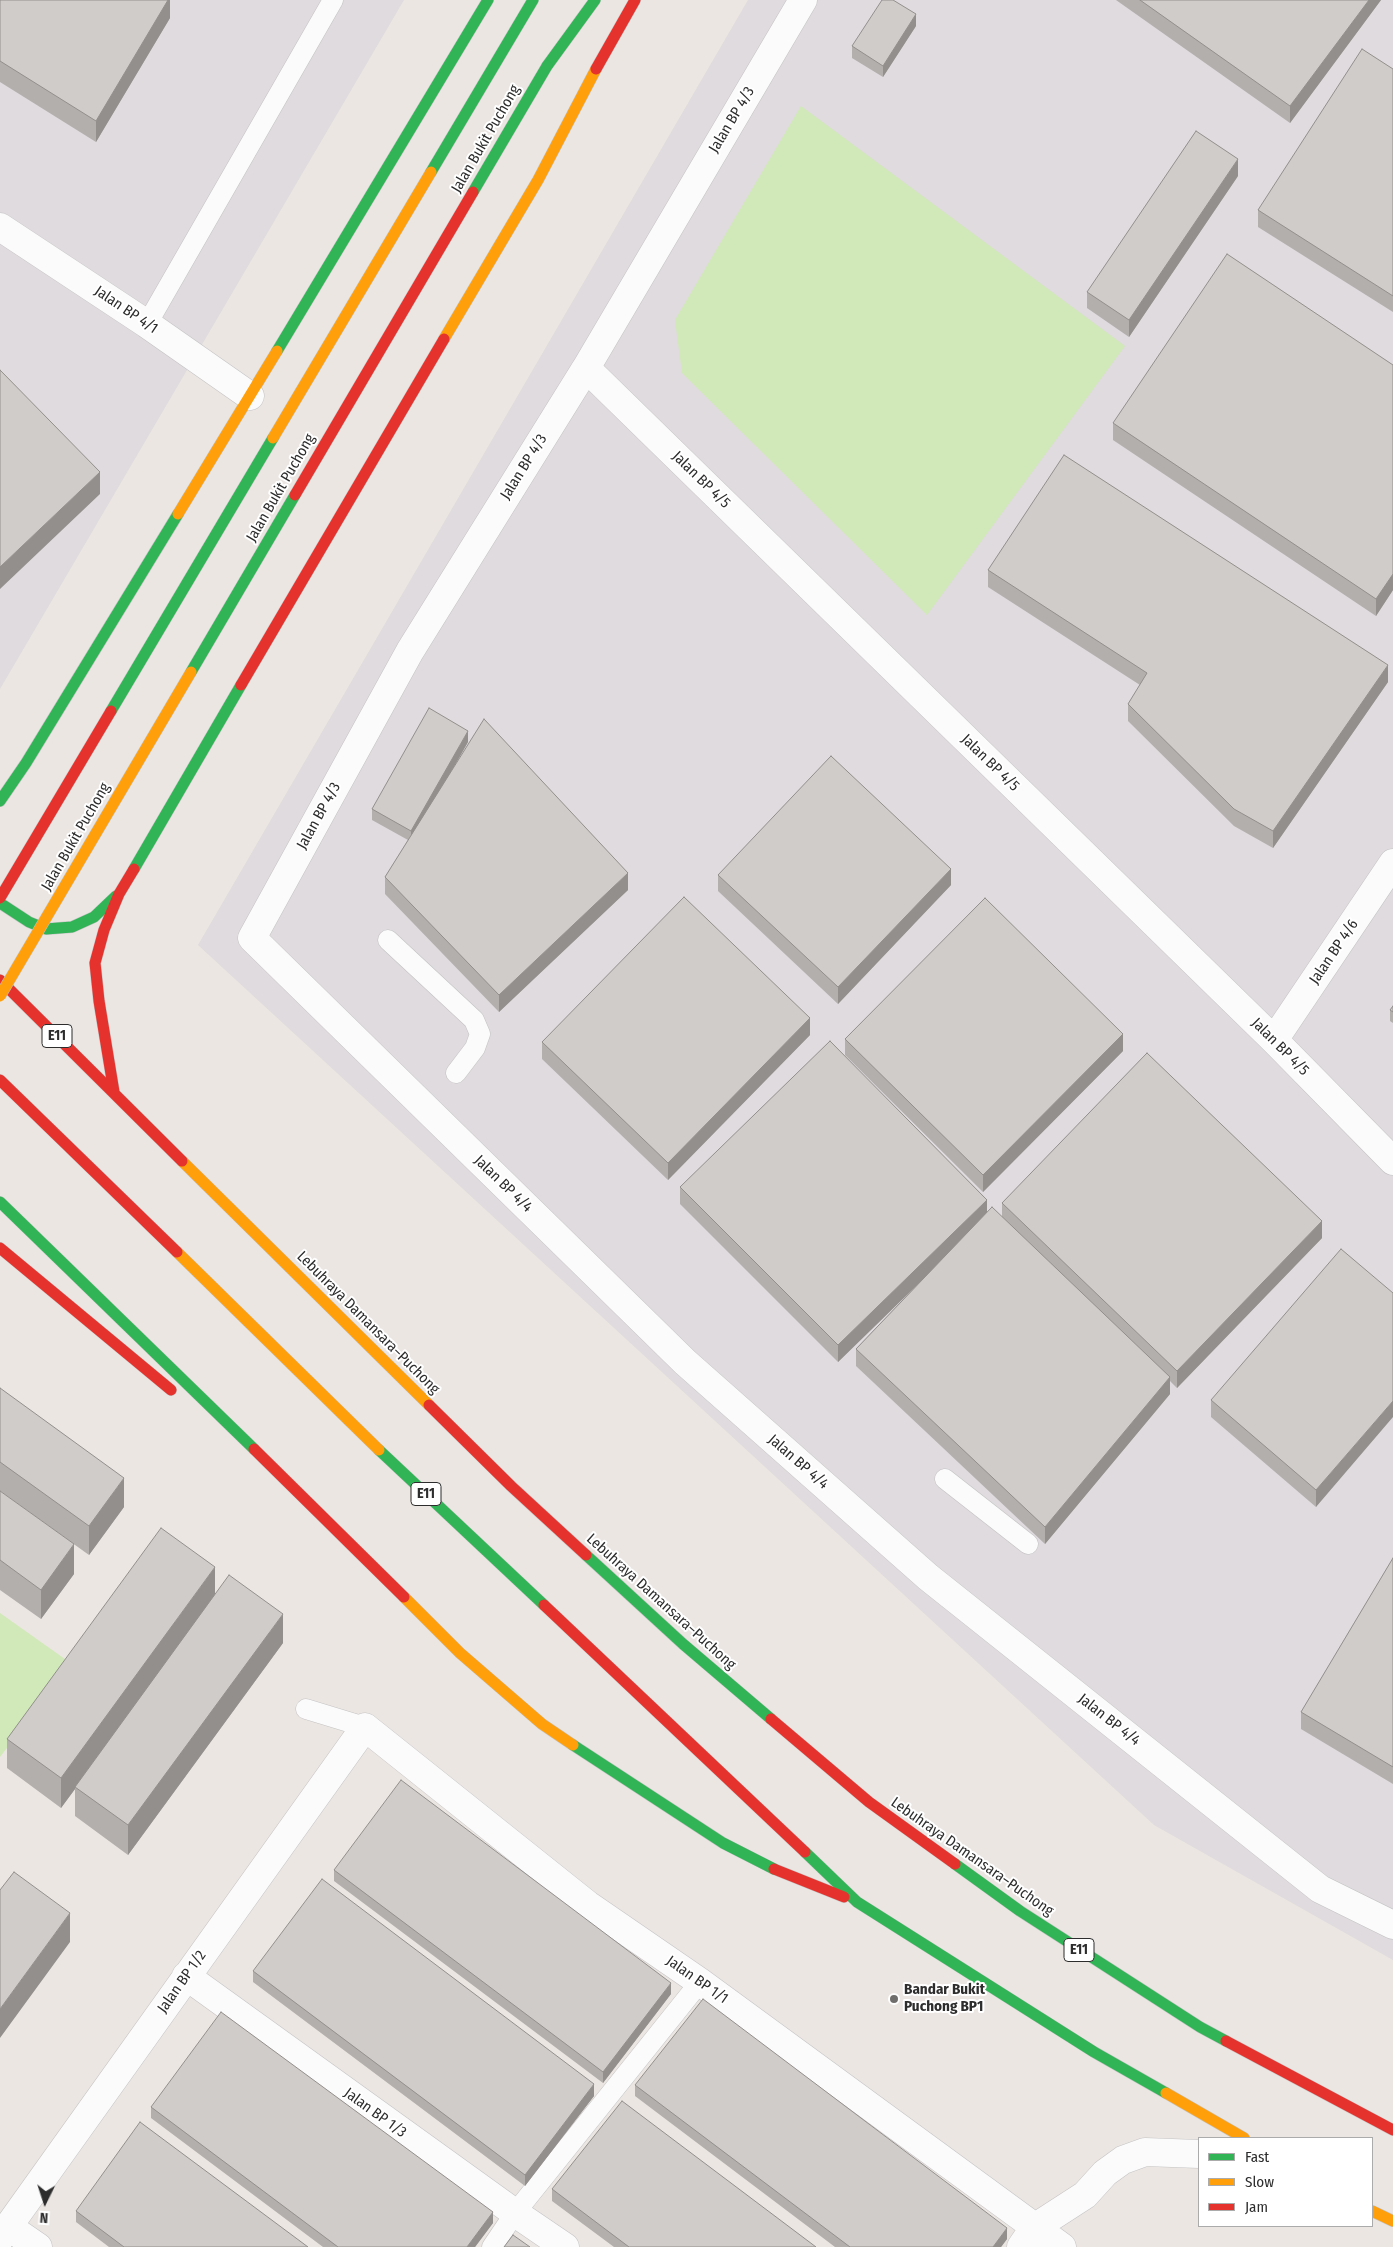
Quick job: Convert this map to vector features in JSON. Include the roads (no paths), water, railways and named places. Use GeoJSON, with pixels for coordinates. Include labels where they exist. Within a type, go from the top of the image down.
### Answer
{"type":"FeatureCollection","features":[{"type":"Feature","properties":{"kind":"main road"},"geometry":{"type":"LineString","coordinates":[[0,801],[31,755],[250,396],[488,0]]}},
{"type":"Feature","properties":{"kind":"main road","name":"Jalan Bukit Puchong"},"geometry":{"type":"LineString","coordinates":[[0,898],[533,0]]}},
{"type":"Feature","properties":{"kind":"main road","name":"Jalan Bukit Puchong"},"geometry":{"type":"LineString","coordinates":[[0,996],[547,66],[595,0]]}},
{"type":"Feature","properties":{"kind":"main road"},"geometry":{"type":"LineString","coordinates":[[114,1092],[99,1002],[95,963],[104,930],[119,894],[538,180],[607,47],[635,0]]}},
{"type":"Feature","properties":{"kind":"main road"},"geometry":{"type":"LineString","coordinates":[[0,903],[29,922],[46,929],[72,927],[94,917],[119,894]]}},
{"type":"Feature","properties":{"kind":"main road","name":"Lebuhraya Damansara–Puchong"},"geometry":{"type":"LineString","coordinates":[[0,980],[511,1486],[682,1644],[869,1802],[1020,1911],[1200,2027],[1393,2130]]}},
{"type":"Feature","properties":{"kind":"main road","name":"E11"},"geometry":{"type":"LineString","coordinates":[[0,1080],[380,1451],[729,1778],[857,1902],[1094,2052],[1242,2137]]}},
{"type":"Feature","properties":{"kind":"main road"},"geometry":{"type":"LineString","coordinates":[[0,1202],[328,1521],[460,1653],[542,1724],[723,1843],[771,1868],[857,1902]]}},
{"type":"Feature","properties":{"kind":"main road"},"geometry":{"type":"LineString","coordinates":[[0,1248],[183,1400]]}},
{"type":"Feature","properties":{"kind":"main road"},"geometry":{"type":"LineString","coordinates":[[206,1419],[328,1521]]}},
{"type":"Feature","properties":{"kind":"main road"},"geometry":{"type":"LineString","coordinates":[[1373,2211],[1393,2221]]}},
{"type":"Feature","properties":{"kind":"street","name":"Jalan BP 4/3"},"geometry":{"type":"LineString","coordinates":[[252,938],[410,651],[586,368],[803,0]]}},
{"type":"Feature","properties":{"kind":"street","name":"Jalan BP 4/1"},"geometry":{"type":"LineString","coordinates":[[0,227],[147,324],[250,396]]}},
{"type":"Feature","properties":{"kind":"street","name":"Jalan BP 4/5"},"geometry":{"type":"LineString","coordinates":[[586,368],[1274,1040],[1393,1161]]}},
{"type":"Feature","properties":{"kind":"street","name":"Jalan BP 4/6"},"geometry":{"type":"LineString","coordinates":[[1274,1040],[1393,862]]}},
{"type":"Feature","properties":{"kind":"street","name":"Jalan BP 4/4"},"geometry":{"type":"LineString","coordinates":[[252,938],[685,1362],[928,1577],[1320,1889],[1393,1925]]}},
{"type":"Feature","properties":{"kind":"street","name":"Jalan BP 1/2"},"geometry":{"type":"LineString","coordinates":[[5,2232],[365,1727]]}},
{"type":"Feature","properties":{"kind":"street","name":"Jalan BP 1/1"},"geometry":{"type":"LineString","coordinates":[[365,1727],[588,1905],[700,1982],[1028,2238],[1062,2247]]}},
{"type":"Feature","properties":{"kind":"street","name":"Jalan BP 1/3"},"geometry":{"type":"LineString","coordinates":[[186,1976],[565,2247]]}},
{"type":"Feature","properties":{"kind":"street"},"geometry":{"type":"LineString","coordinates":[[1028,2238],[1085,2195],[1105,2173],[1123,2160],[1146,2152],[1198,2154]]}},
{"type":"Feature","properties":{"kind":"street"},"geometry":{"type":"LineString","coordinates":[[5,2232],[38,2247]]}},
{"type":"Feature","properties":{"kind":"lane"},"geometry":{"type":"LineString","coordinates":[[147,324],[333,0]]}},
{"type":"Feature","properties":{"kind":"lane"},"geometry":{"type":"LineString","coordinates":[[388,940],[474,1020],[480,1034],[475,1048],[456,1073]]}},
{"type":"Feature","properties":{"kind":"lane"},"geometry":{"type":"LineString","coordinates":[[945,1479],[1028,1544]]}},
{"type":"Feature","properties":{"kind":"lane"},"geometry":{"type":"LineString","coordinates":[[306,1709],[365,1727]]}},
{"type":"Feature","properties":{"kind":"lane"},"geometry":{"type":"LineString","coordinates":[[492,2247],[515,2213],[700,1982]]}},
{"type":"Feature","properties":{"kind":"place","name":"Bandar Bukit Puchong BP1"},"geometry":{"type":"Point","coordinates":[894,1999]}}]}
